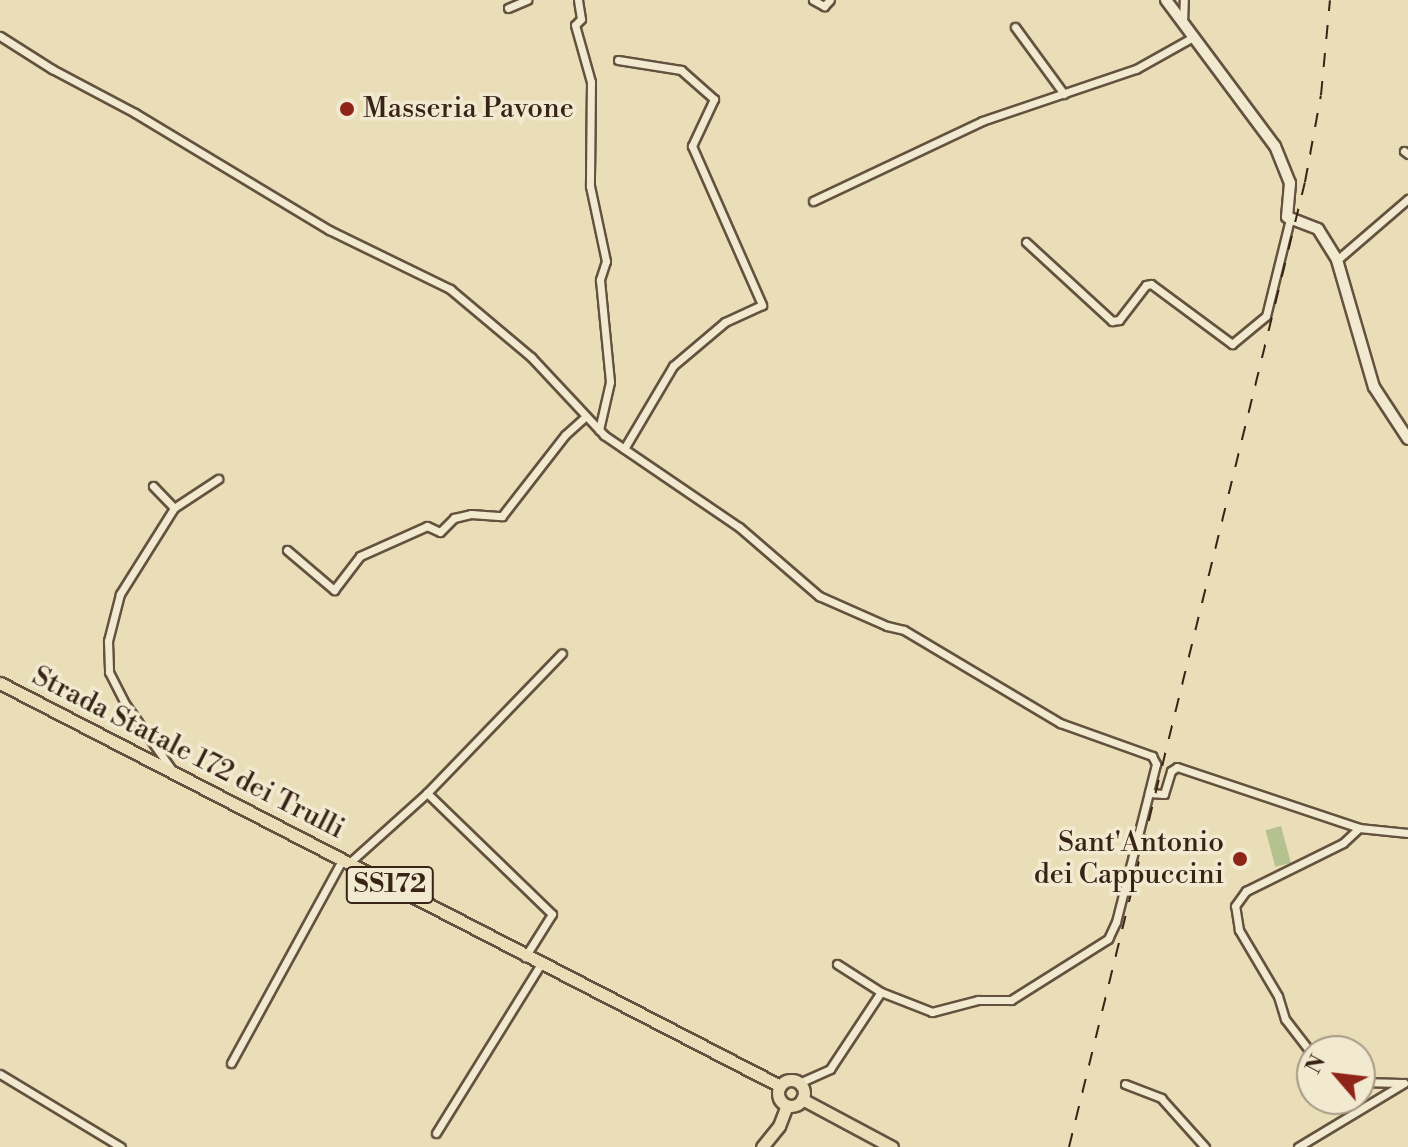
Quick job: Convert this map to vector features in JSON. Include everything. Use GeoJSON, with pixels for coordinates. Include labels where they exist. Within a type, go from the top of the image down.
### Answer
{"type":"FeatureCollection","features":[{"type":"Feature","properties":{"kind":"main road","name":"Strada Statale 172 dei Trulli"},"geometry":{"type":"LineString","coordinates":[[0,683],[172,770],[540,965],[780,1086]]}},
{"type":"Feature","properties":{"kind":"main road"},"geometry":{"type":"LineString","coordinates":[[787,1081],[799,1083],[804,1092],[802,1099],[796,1105],[787,1105],[779,1097],[780,1086],[787,1081]]}},
{"type":"Feature","properties":{"kind":"main road"},"geometry":{"type":"LineString","coordinates":[[802,1099],[892,1147]]}},
{"type":"Feature","properties":{"kind":"main road"},"geometry":{"type":"LineString","coordinates":[[762,1147],[779,1126],[787,1105]]}},
{"type":"Feature","properties":{"kind":"street"},"geometry":{"type":"LineString","coordinates":[[508,8],[527,0]]}},
{"type":"Feature","properties":{"kind":"street"},"geometry":{"type":"LineString","coordinates":[[578,0],[581,19],[575,25],[591,82],[590,186],[606,261],[600,280],[610,382],[599,430]]}},
{"type":"Feature","properties":{"kind":"street"},"geometry":{"type":"LineString","coordinates":[[813,0],[824,6],[830,0]]}},
{"type":"Feature","properties":{"kind":"street"},"geometry":{"type":"LineString","coordinates":[[1174,1],[1183,23],[1275,146],[1290,183],[1287,215],[1290,219],[1318,229],[1337,260],[1374,387],[1408,439]]}},
{"type":"Feature","properties":{"kind":"street"},"geometry":{"type":"LineString","coordinates":[[1015,27],[1064,94]]}},
{"type":"Feature","properties":{"kind":"street"},"geometry":{"type":"LineString","coordinates":[[0,36],[329,230],[450,289],[531,357],[599,430],[739,527],[819,596],[887,626],[904,630],[1060,723],[1152,756],[1156,764],[1116,922],[1112,932],[1099,946],[1011,1000],[978,1000],[932,1012],[881,992],[837,964]]}},
{"type":"Feature","properties":{"kind":"street"},"geometry":{"type":"LineString","coordinates":[[813,201],[982,121],[1136,69],[1193,37]]}},
{"type":"Feature","properties":{"kind":"street"},"geometry":{"type":"LineString","coordinates":[[618,60],[681,70],[714,99],[691,140],[692,146],[762,305],[725,322],[673,366],[624,449]]}},
{"type":"Feature","properties":{"kind":"street"},"geometry":{"type":"LineString","coordinates":[[1337,260],[1408,199]]}},
{"type":"Feature","properties":{"kind":"street"},"geometry":{"type":"LineString","coordinates":[[1026,242],[1112,321],[1119,320],[1146,285],[1151,284],[1232,344],[1266,316],[1290,219]]}},
{"type":"Feature","properties":{"kind":"street"},"geometry":{"type":"LineString","coordinates":[[287,550],[334,590],[360,556],[427,526],[440,532],[454,518],[471,514],[502,516],[565,435],[586,416]]}},
{"type":"Feature","properties":{"kind":"street"},"geometry":{"type":"LineString","coordinates":[[172,770],[126,705],[109,672],[108,641],[120,594],[174,508],[218,479]]}},
{"type":"Feature","properties":{"kind":"street"},"geometry":{"type":"LineString","coordinates":[[153,486],[174,508]]}},
{"type":"Feature","properties":{"kind":"street"},"geometry":{"type":"LineString","coordinates":[[231,1063],[345,862],[427,793],[562,653]]}},
{"type":"Feature","properties":{"kind":"street"},"geometry":{"type":"LineString","coordinates":[[1149,793],[1164,794],[1171,771],[1183,768],[1359,828],[1408,833]]}},
{"type":"Feature","properties":{"kind":"street"},"geometry":{"type":"LineString","coordinates":[[427,793],[552,914],[525,957]]}},
{"type":"Feature","properties":{"kind":"street"},"geometry":{"type":"LineString","coordinates":[[1297,1035],[1285,1019],[1278,996],[1239,930],[1235,906],[1246,891],[1343,843],[1359,828]]}},
{"type":"Feature","properties":{"kind":"street"},"geometry":{"type":"LineString","coordinates":[[436,1133],[540,965]]}},
{"type":"Feature","properties":{"kind":"street"},"geometry":{"type":"LineString","coordinates":[[799,1083],[830,1069],[881,992]]}},
{"type":"Feature","properties":{"kind":"street"},"geometry":{"type":"LineString","coordinates":[[0,1074],[121,1147]]}},
{"type":"Feature","properties":{"kind":"street"},"geometry":{"type":"LineString","coordinates":[[1376,1082],[1406,1083]]}},
{"type":"Feature","properties":{"kind":"street"},"geometry":{"type":"LineString","coordinates":[[1298,1147],[1406,1083]]}},
{"type":"Feature","properties":{"kind":"street"},"geometry":{"type":"LineString","coordinates":[[1125,1084],[1161,1098],[1205,1147]]}},
{"type":"Feature","properties":{"kind":"green space"},"geometry":{"type":"Polygon","coordinates":[[[1281,826],[1291,863],[1275,867],[1266,830],[1281,826]]]}},
{"type":"Feature","properties":{"kind":"railway"},"geometry":{"type":"LineString","coordinates":[[1069,1147],[1305,182],[1321,95],[1330,0]]}},
{"type":"Feature","properties":{"kind":"place","name":"Masseria Pavone"},"geometry":{"type":"Point","coordinates":[347,109]}},
{"type":"Feature","properties":{"kind":"place","name":"Sant'Antonio dei Cappuccini"},"geometry":{"type":"Point","coordinates":[1240,859]}}]}
